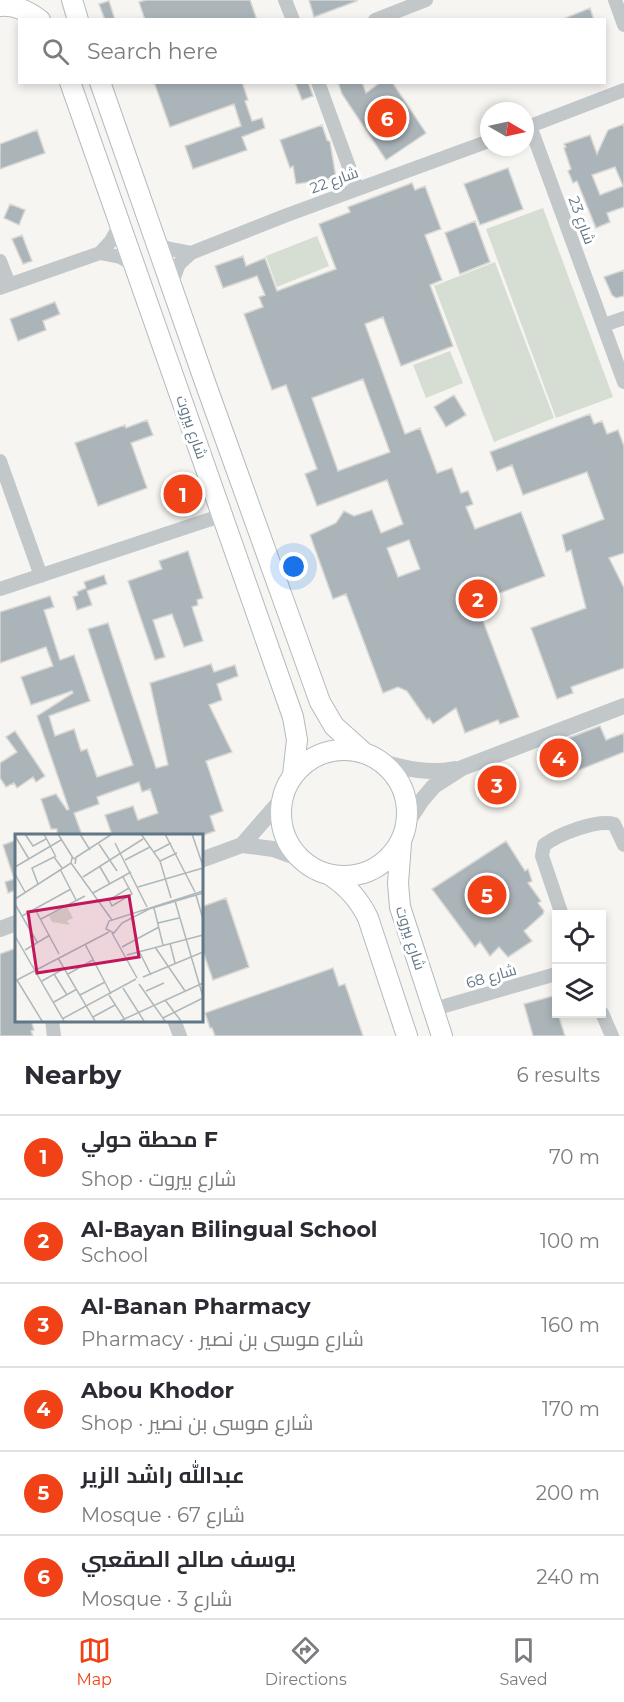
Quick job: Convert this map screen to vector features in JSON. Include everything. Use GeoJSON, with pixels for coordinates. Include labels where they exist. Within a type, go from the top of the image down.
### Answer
{"type":"FeatureCollection","features":[{"type":"Feature","properties":{"kind":"main road"},"geometry":{"type":"LineString","coordinates":[[41,0],[47,18]]}},
{"type":"Feature","properties":{"kind":"main road"},"geometry":{"type":"LineString","coordinates":[[72,0],[77,18]]}},
{"type":"Feature","properties":{"kind":"main road"},"geometry":{"type":"LineString","coordinates":[[78,0],[78,18]]}},
{"type":"Feature","properties":{"kind":"main road"},"geometry":{"type":"LineString","coordinates":[[0,4],[23,9],[37,18]]}},
{"type":"Feature","properties":{"kind":"main road","name":"شارع بيروت"},"geometry":{"type":"LineString","coordinates":[[71,84],[295,723],[297,749],[293,775]]}},
{"type":"Feature","properties":{"kind":"main road","name":"شارع بيروت"},"geometry":{"type":"LineString","coordinates":[[101,84],[320,702],[328,719],[339,732],[363,752]]}},
{"type":"Feature","properties":{"kind":"main road"},"geometry":{"type":"LineString","coordinates":[[180,394],[191,384],[199,383],[206,386]]}},
{"type":"Feature","properties":{"kind":"main road"},"geometry":{"type":"LineString","coordinates":[[230,535],[249,565],[275,634],[284,638],[293,630]]}},
{"type":"Feature","properties":{"kind":"main road"},"geometry":{"type":"LineString","coordinates":[[330,874],[355,875],[378,866],[396,849],[404,831],[407,810],[400,783],[382,762],[363,752],[341,749],[319,754],[301,767],[293,775],[283,798],[281,820],[288,842],[301,859],[310,866],[330,874],[346,886],[358,900],[368,918],[407,1036]]}},
{"type":"Feature","properties":{"kind":"main road","name":"شارع بيروت"},"geometry":{"type":"LineString","coordinates":[[404,831],[398,883],[400,907],[442,1036]]}},
{"type":"Feature","properties":{"kind":"street"},"geometry":{"type":"LineString","coordinates":[[0,4],[9,0]]}},
{"type":"Feature","properties":{"kind":"street"},"geometry":{"type":"LineString","coordinates":[[285,0],[292,18]]}},
{"type":"Feature","properties":{"kind":"street"},"geometry":{"type":"LineString","coordinates":[[380,18],[426,0]]}},
{"type":"Feature","properties":{"kind":"street"},"geometry":{"type":"LineString","coordinates":[[615,0],[624,25]]}},
{"type":"Feature","properties":{"kind":"street"},"geometry":{"type":"LineString","coordinates":[[319,84],[357,189]]}},
{"type":"Feature","properties":{"kind":"street"},"geometry":{"type":"LineString","coordinates":[[534,124],[624,90]]}},
{"type":"Feature","properties":{"kind":"street","name":"شارع 22"},"geometry":{"type":"LineString","coordinates":[[191,253],[480,144]]}},
{"type":"Feature","properties":{"kind":"street","name":"شارع 23"},"geometry":{"type":"LineString","coordinates":[[534,145],[624,382]]}},
{"type":"Feature","properties":{"kind":"street"},"geometry":{"type":"LineString","coordinates":[[0,261],[5,286],[100,253],[111,242],[121,223]]}},
{"type":"Feature","properties":{"kind":"street"},"geometry":{"type":"LineString","coordinates":[[157,245],[191,253]]}},
{"type":"Feature","properties":{"kind":"street"},"geometry":{"type":"LineString","coordinates":[[100,253],[120,257],[136,266]]}},
{"type":"Feature","properties":{"kind":"street"},"geometry":{"type":"LineString","coordinates":[[171,285],[179,264],[191,253]]}},
{"type":"Feature","properties":{"kind":"street"},"geometry":{"type":"LineString","coordinates":[[604,326],[624,318]]}},
{"type":"Feature","properties":{"kind":"street"},"geometry":{"type":"LineString","coordinates":[[0,461],[41,576]]}},
{"type":"Feature","properties":{"kind":"street"},"geometry":{"type":"LineString","coordinates":[[0,589],[223,515]]}},
{"type":"Feature","properties":{"kind":"street"},"geometry":{"type":"LineString","coordinates":[[404,831],[428,793],[441,780],[462,768],[624,706]]}},
{"type":"Feature","properties":{"kind":"street"},"geometry":{"type":"LineString","coordinates":[[382,762],[412,770],[437,772],[462,768]]}},
{"type":"Feature","properties":{"kind":"street"},"geometry":{"type":"LineString","coordinates":[[242,845],[283,798]]}},
{"type":"Feature","properties":{"kind":"street"},"geometry":{"type":"LineString","coordinates":[[560,910],[542,856],[544,845],[553,838],[597,822],[606,822],[615,824],[624,845]]}},
{"type":"Feature","properties":{"kind":"street"},"geometry":{"type":"LineString","coordinates":[[202,860],[242,845],[273,849],[301,859]]}},
{"type":"Feature","properties":{"kind":"street"},"geometry":{"type":"LineString","coordinates":[[0,928],[15,923]]}},
{"type":"Feature","properties":{"kind":"street","name":"شارع 68"},"geometry":{"type":"LineString","coordinates":[[434,1009],[552,975]]}},
{"type":"Feature","properties":{"kind":"street"},"geometry":{"type":"LineString","coordinates":[[604,1018],[612,1036]]}},
{"type":"Feature","properties":{"kind":"street"},"geometry":{"type":"LineString","coordinates":[[52,1021],[54,1036]]}},
{"type":"Feature","properties":{"kind":"street"},"geometry":{"type":"LineString","coordinates":[[174,1021],[180,1036]]}},
{"type":"Feature","properties":{"kind":"shaded area"},"geometry":{"type":"Polygon","coordinates":[[[543,208],[613,397],[556,418],[486,229],[543,208]]]}},
{"type":"Feature","properties":{"kind":"shaded area"},"geometry":{"type":"Polygon","coordinates":[[[317,236],[329,266],[277,287],[266,256],[317,236]]]}},
{"type":"Feature","properties":{"kind":"shaded area"},"geometry":{"type":"Polygon","coordinates":[[[495,262],[554,418],[494,442],[434,286],[495,262]]]}},
{"type":"Feature","properties":{"kind":"shaded area"},"geometry":{"type":"Polygon","coordinates":[[[450,351],[463,383],[426,398],[413,365],[450,351]]]}},
{"type":"Feature","properties":{"kind":"building"},"geometry":{"type":"Polygon","coordinates":[[[146,0],[250,0],[256,18],[144,18],[139,2],[146,0]]]}},
{"type":"Feature","properties":{"kind":"building"},"geometry":{"type":"Polygon","coordinates":[[[309,0],[357,0],[357,1],[314,17],[309,0]]]}},
{"type":"Feature","properties":{"kind":"building"},"geometry":{"type":"Polygon","coordinates":[[[109,1],[114,18],[104,18],[99,4],[109,1]]]}},
{"type":"Feature","properties":{"kind":"building"},"geometry":{"type":"Polygon","coordinates":[[[590,8],[593,18],[565,18],[590,8]]]}},
{"type":"Feature","properties":{"kind":"building"},"geometry":{"type":"Polygon","coordinates":[[[155,84],[243,84],[248,100],[245,101],[252,121],[262,118],[265,128],[242,137],[247,150],[193,169],[185,146],[241,126],[234,104],[170,127],[155,84]]]}},
{"type":"Feature","properties":{"kind":"building"},"geometry":{"type":"Polygon","coordinates":[[[296,84],[309,84],[313,96],[302,100],[296,84]]]}},
{"type":"Feature","properties":{"kind":"building"},"geometry":{"type":"Polygon","coordinates":[[[339,84],[363,84],[366,93],[378,84],[393,84],[426,133],[386,160],[342,94],[339,84]]]}},
{"type":"Feature","properties":{"kind":"building"},"geometry":{"type":"Polygon","coordinates":[[[624,124],[624,207],[607,213],[610,222],[596,228],[577,181],[573,183],[568,171],[571,169],[564,144],[590,135],[597,154],[608,130],[624,124]],[[615,167],[592,175],[600,195],[623,186],[615,167]]]}},
{"type":"Feature","properties":{"kind":"building"},"geometry":{"type":"Polygon","coordinates":[[[322,125],[327,140],[330,142],[336,178],[296,184],[293,166],[290,168],[280,140],[322,125]]]}},
{"type":"Feature","properties":{"kind":"building"},"geometry":{"type":"Polygon","coordinates":[[[37,130],[45,153],[0,169],[0,144],[37,130]]]}},
{"type":"Feature","properties":{"kind":"building"},"geometry":{"type":"Polygon","coordinates":[[[508,168],[523,209],[480,225],[464,184],[508,168]]]}},
{"type":"Feature","properties":{"kind":"building"},"geometry":{"type":"Polygon","coordinates":[[[412,183],[415,190],[425,186],[441,229],[425,235],[442,280],[430,285],[453,346],[401,366],[383,317],[365,324],[405,434],[420,428],[437,473],[452,468],[461,493],[468,491],[473,504],[466,507],[475,529],[521,512],[545,576],[476,602],[519,717],[500,724],[498,720],[465,733],[456,708],[433,724],[429,718],[427,720],[407,691],[398,687],[383,693],[346,594],[333,599],[310,535],[336,523],[344,511],[354,516],[372,510],[381,533],[403,524],[387,480],[317,506],[305,474],[317,469],[286,385],[272,390],[244,314],[263,307],[259,297],[265,295],[257,276],[223,288],[215,266],[243,256],[246,266],[265,258],[277,291],[336,269],[319,224],[350,212],[348,207],[412,183]],[[363,379],[312,398],[338,471],[390,452],[363,379]],[[409,540],[387,548],[398,577],[420,569],[409,540]]]}},
{"type":"Feature","properties":{"kind":"building"},"geometry":{"type":"Polygon","coordinates":[[[10,204],[25,210],[19,225],[4,218],[10,204]]]}},
{"type":"Feature","properties":{"kind":"building"},"geometry":{"type":"Polygon","coordinates":[[[475,221],[490,262],[460,274],[445,233],[475,221]]]}},
{"type":"Feature","properties":{"kind":"building"},"geometry":{"type":"Polygon","coordinates":[[[22,235],[32,261],[23,264],[12,239],[22,235]]]}},
{"type":"Feature","properties":{"kind":"building"},"geometry":{"type":"Polygon","coordinates":[[[624,270],[624,296],[616,298],[612,295],[604,277],[624,270]]]}},
{"type":"Feature","properties":{"kind":"building"},"geometry":{"type":"Polygon","coordinates":[[[55,302],[60,314],[43,321],[46,330],[18,341],[10,319],[55,302]]]}},
{"type":"Feature","properties":{"kind":"building"},"geometry":{"type":"Polygon","coordinates":[[[454,395],[466,415],[446,427],[434,407],[454,395]]]}},
{"type":"Feature","properties":{"kind":"building"},"geometry":{"type":"Polygon","coordinates":[[[590,414],[594,424],[602,421],[607,434],[618,430],[624,446],[624,553],[609,558],[624,588],[624,668],[571,687],[573,693],[557,699],[531,628],[586,608],[571,550],[566,552],[562,535],[604,519],[587,472],[523,495],[512,465],[497,471],[490,452],[590,414]]]}},
{"type":"Feature","properties":{"kind":"building"},"geometry":{"type":"Polygon","coordinates":[[[147,420],[153,435],[131,443],[147,488],[98,506],[75,443],[125,425],[126,428],[147,420]]]}},
{"type":"Feature","properties":{"kind":"building"},"geometry":{"type":"Polygon","coordinates":[[[188,551],[203,598],[197,600],[198,605],[192,607],[203,641],[184,647],[172,614],[153,620],[165,657],[155,660],[128,581],[162,569],[159,561],[188,551]]]}},
{"type":"Feature","properties":{"kind":"building"},"geometry":{"type":"Polygon","coordinates":[[[104,575],[107,584],[87,591],[92,605],[77,610],[73,597],[78,595],[77,592],[86,588],[84,582],[104,575]]]}},
{"type":"Feature","properties":{"kind":"building"},"geometry":{"type":"Polygon","coordinates":[[[50,596],[54,607],[44,610],[60,660],[74,655],[90,701],[49,716],[55,736],[74,729],[81,751],[87,749],[97,777],[133,765],[88,629],[108,623],[156,768],[168,765],[150,683],[211,664],[214,672],[235,665],[238,676],[217,684],[222,700],[209,705],[232,752],[206,761],[223,811],[210,816],[215,831],[204,835],[112,834],[105,815],[133,806],[138,820],[158,813],[150,789],[142,792],[139,782],[97,797],[99,804],[74,813],[82,834],[57,834],[57,829],[51,829],[41,799],[56,794],[67,810],[69,809],[37,716],[73,693],[72,691],[31,705],[21,677],[53,666],[46,647],[0,663],[0,612],[50,596]]]}},
{"type":"Feature","properties":{"kind":"building"},"geometry":{"type":"Polygon","coordinates":[[[600,726],[606,740],[624,733],[624,752],[579,770],[566,739],[600,726]]]}},
{"type":"Feature","properties":{"kind":"building"},"geometry":{"type":"Polygon","coordinates":[[[15,731],[45,776],[36,782],[33,777],[17,788],[14,783],[6,787],[0,778],[0,763],[17,752],[6,737],[15,731]]]}},
{"type":"Feature","properties":{"kind":"building"},"geometry":{"type":"Polygon","coordinates":[[[499,772],[508,794],[495,799],[486,777],[499,772]]]}},
{"type":"Feature","properties":{"kind":"building"},"geometry":{"type":"Polygon","coordinates":[[[15,840],[15,890],[8,893],[5,882],[14,879],[3,845],[15,840]]]}},
{"type":"Feature","properties":{"kind":"building"},"geometry":{"type":"Polygon","coordinates":[[[506,841],[525,871],[528,869],[532,881],[528,883],[541,901],[538,903],[544,911],[524,931],[532,941],[508,957],[499,947],[490,956],[480,942],[475,947],[432,889],[506,841]]]}},
{"type":"Feature","properties":{"kind":"building"},"geometry":{"type":"Polygon","coordinates":[[[226,898],[249,967],[213,980],[202,949],[202,907],[226,898]]]}},
{"type":"Feature","properties":{"kind":"building"},"geometry":{"type":"Polygon","coordinates":[[[15,948],[15,1021],[31,1021],[33,1036],[0,1036],[0,954],[15,948]]]}},
{"type":"Feature","properties":{"kind":"building"},"geometry":{"type":"Polygon","coordinates":[[[333,968],[339,986],[345,984],[363,1036],[215,1036],[210,1028],[205,1013],[333,968]]]}},
{"type":"Feature","properties":{"kind":"building"},"geometry":{"type":"Polygon","coordinates":[[[552,996],[552,1018],[559,1018],[565,1036],[533,1036],[524,1004],[552,996]]]}},
{"type":"Feature","properties":{"kind":"place","name":"يوسف صالح الصقعبي"},"geometry":{"type":"Point","coordinates":[387,118]}},
{"type":"Feature","properties":{"kind":"place","name":"محطة حولي F"},"geometry":{"type":"Point","coordinates":[183,494]}},
{"type":"Feature","properties":{"kind":"place","name":"Al-Bayan Bilingual School"},"geometry":{"type":"Point","coordinates":[478,599]}},
{"type":"Feature","properties":{"kind":"place","name":"Abou Khodor"},"geometry":{"type":"Point","coordinates":[559,758]}},
{"type":"Feature","properties":{"kind":"place","name":"Al-Banan Pharmacy"},"geometry":{"type":"Point","coordinates":[497,785]}},
{"type":"Feature","properties":{"kind":"place","name":"عبدالله راشد الزير"},"geometry":{"type":"Point","coordinates":[487,895]}}]}
